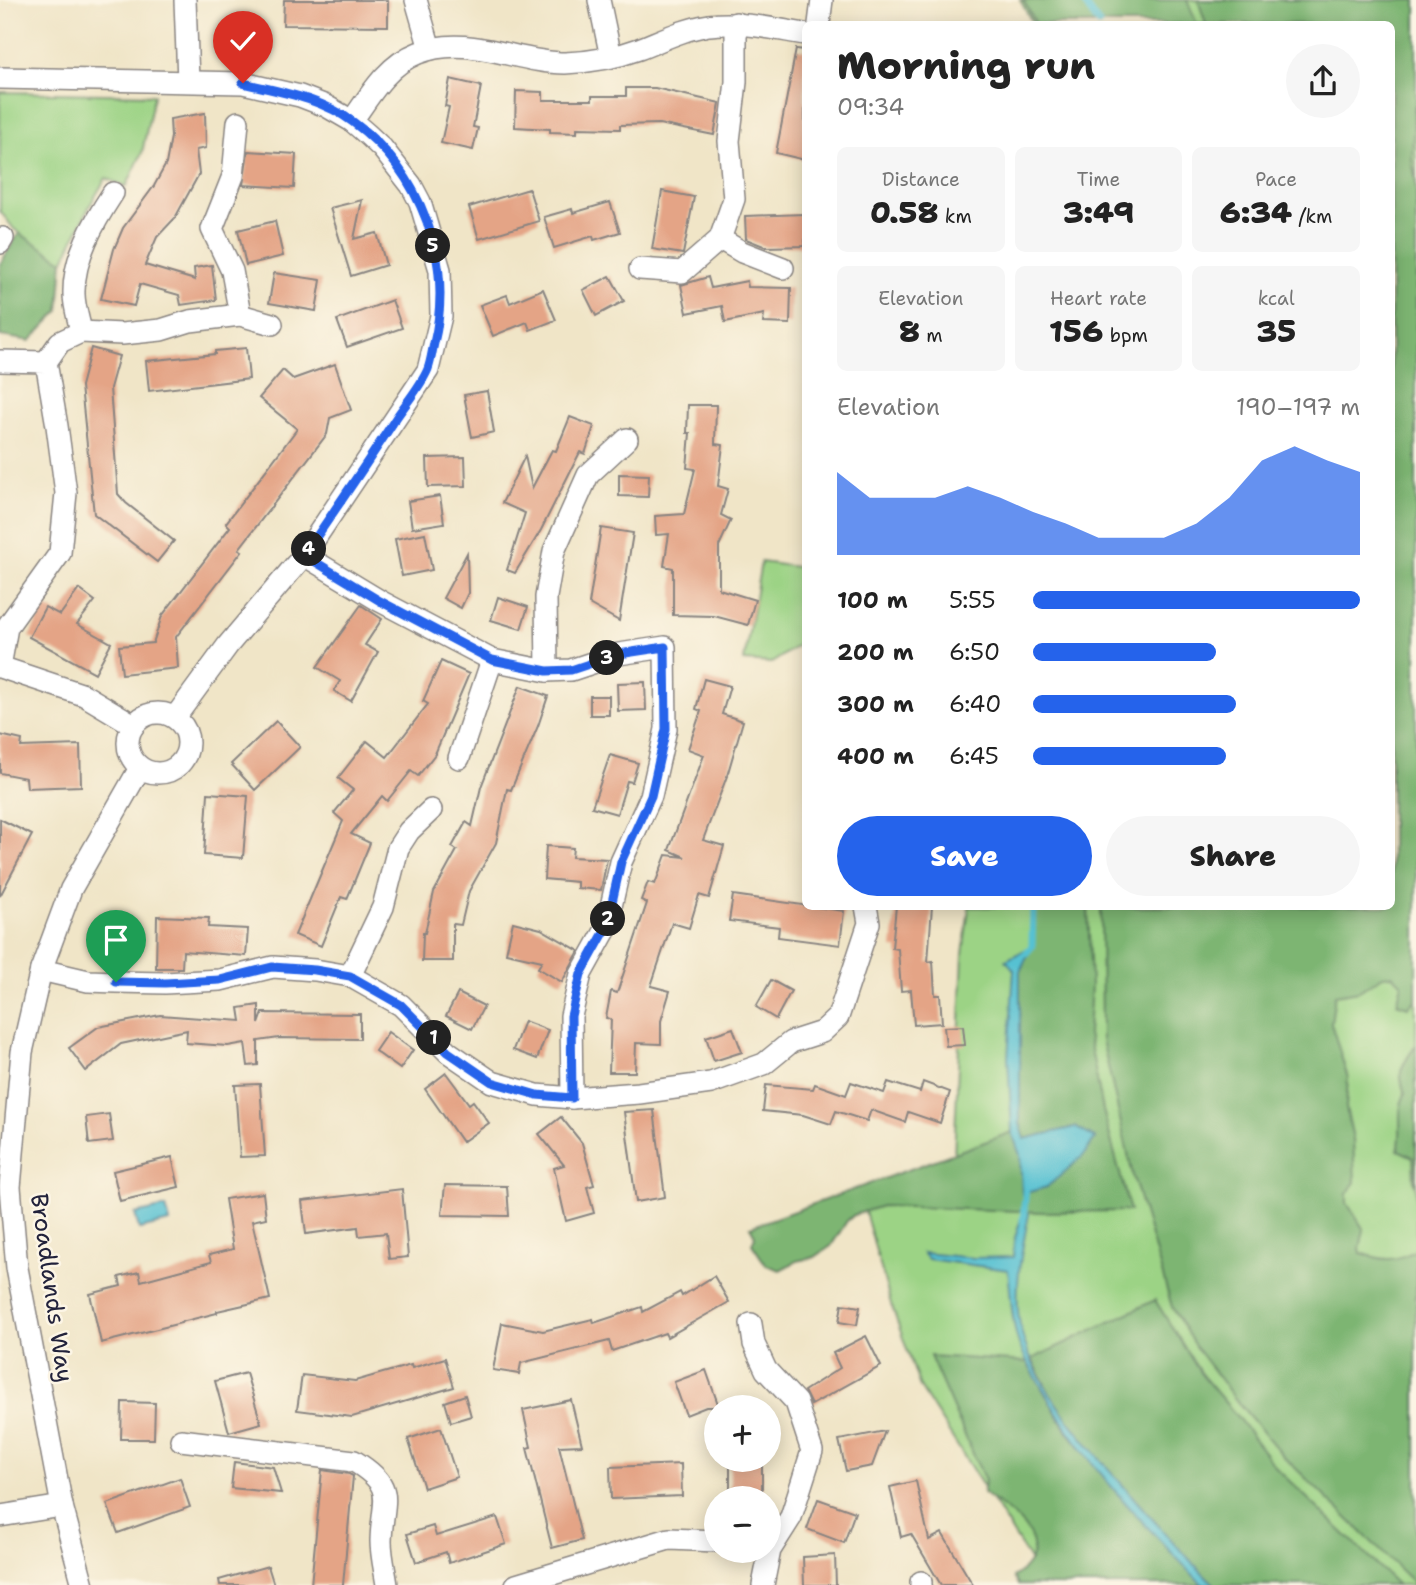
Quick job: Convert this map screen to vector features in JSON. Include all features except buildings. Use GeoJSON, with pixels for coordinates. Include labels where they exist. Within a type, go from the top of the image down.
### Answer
{"type":"FeatureCollection","features":[{"type":"Feature","properties":{"kind":"street"},"geometry":{"type":"LineString","coordinates":[[185,0],[188,81]]}},
{"type":"Feature","properties":{"kind":"street"},"geometry":{"type":"LineString","coordinates":[[416,0],[430,48]]}},
{"type":"Feature","properties":{"kind":"street"},"geometry":{"type":"LineString","coordinates":[[600,0],[611,57]]}},
{"type":"Feature","properties":{"kind":"street"},"geometry":{"type":"LineString","coordinates":[[819,21],[822,0]]}},
{"type":"Feature","properties":{"kind":"street"},"geometry":{"type":"LineString","coordinates":[[352,121],[388,72],[409,57],[430,48],[482,48],[561,63],[587,62],[638,50],[685,30],[709,25],[736,23],[802,34]]}},
{"type":"Feature","properties":{"kind":"street"},"geometry":{"type":"LineString","coordinates":[[640,270],[682,272],[720,239],[734,199],[729,141],[736,82],[736,23]]}},
{"type":"Feature","properties":{"kind":"street"},"geometry":{"type":"LineString","coordinates":[[0,78],[243,83],[300,96],[327,107],[352,121],[390,157],[411,185],[421,202],[440,270],[441,316],[428,370],[304,555],[228,645],[176,716]]}},
{"type":"Feature","properties":{"kind":"street"},"geometry":{"type":"LineString","coordinates":[[238,122],[233,176],[212,229],[232,271],[240,315]]}},
{"type":"Feature","properties":{"kind":"street"},"geometry":{"type":"LineString","coordinates":[[81,332],[74,294],[80,258],[94,223],[113,193]]}},
{"type":"Feature","properties":{"kind":"street"},"geometry":{"type":"LineString","coordinates":[[720,239],[742,252],[783,268]]}},
{"type":"Feature","properties":{"kind":"street"},"geometry":{"type":"LineString","coordinates":[[134,725],[84,695],[0,667],[7,627],[60,553],[65,493],[46,362],[60,342],[81,332],[121,334],[161,330],[190,321],[240,315],[272,324]]}},
{"type":"Feature","properties":{"kind":"street"},"geometry":{"type":"LineString","coordinates":[[0,361],[46,362]]}},
{"type":"Feature","properties":{"kind":"street"},"geometry":{"type":"LineString","coordinates":[[547,671],[546,597],[554,551],[588,475],[627,439]]}},
{"type":"Feature","properties":{"kind":"street"},"geometry":{"type":"LineString","coordinates":[[304,555],[380,601],[492,660],[547,671],[571,670],[619,654],[665,647],[666,729],[651,796],[621,862],[606,929],[581,974],[571,1016],[572,1098]]}},
{"type":"Feature","properties":{"kind":"street"},"geometry":{"type":"LineString","coordinates":[[460,758],[492,660]]}},
{"type":"Feature","properties":{"kind":"street"},"geometry":{"type":"LineString","coordinates":[[153,713],[176,716],[188,736],[184,759],[176,768],[165,773],[153,773],[140,768],[128,748],[128,736],[134,725],[142,717],[153,713]]}},
{"type":"Feature","properties":{"kind":"street","name":"Broadlands Way"},"geometry":{"type":"LineString","coordinates":[[82,1585],[62,1506],[17,1268],[10,1186],[22,1052],[41,970],[71,889],[140,768]]}},
{"type":"Feature","properties":{"kind":"street"},"geometry":{"type":"LineString","coordinates":[[350,976],[383,907],[398,848],[409,831],[431,810]]}},
{"type":"Feature","properties":{"kind":"street"},"geometry":{"type":"LineString","coordinates":[[41,970],[88,981],[165,983],[220,980],[272,967],[350,976],[401,1005],[448,1052],[492,1082],[537,1095],[572,1098],[639,1093],[711,1083],[764,1064],[790,1042],[822,1032],[838,1017],[869,923],[867,910]]}},
{"type":"Feature","properties":{"kind":"street"},"geometry":{"type":"LineString","coordinates":[[751,1324],[754,1344],[765,1370],[796,1402],[812,1451],[791,1517],[781,1532]]}},
{"type":"Feature","properties":{"kind":"street"},"geometry":{"type":"LineString","coordinates":[[181,1440],[354,1461],[373,1472],[386,1495],[381,1542],[387,1585]]}},
{"type":"Feature","properties":{"kind":"street"},"geometry":{"type":"LineString","coordinates":[[0,1516],[62,1506]]}},
{"type":"Feature","properties":{"kind":"street"},"geometry":{"type":"LineString","coordinates":[[520,1584],[669,1539],[704,1540]]}},
{"type":"Feature","properties":{"kind":"street"},"geometry":{"type":"LineString","coordinates":[[763,1585],[767,1563]]}},
{"type":"Feature","properties":{"kind":"green space"},"geometry":{"type":"Polygon","coordinates":[[[1020,0],[1416,0],[1416,1585],[1046,1585],[920,1387],[891,1304],[859,1191],[954,1157],[963,954],[969,910],[1395,910],[1395,21],[1031,21],[1020,0]]]}},
{"type":"Feature","properties":{"kind":"green space"},"geometry":{"type":"Polygon","coordinates":[[[1023,0],[1187,0],[1196,21],[1034,21],[1023,0]]]}},
{"type":"Feature","properties":{"kind":"green space"},"geometry":{"type":"Polygon","coordinates":[[[1198,0],[1416,0],[1416,101],[1412,161],[1416,182],[1416,1000],[1408,1007],[1397,1003],[1402,984],[1393,975],[1383,976],[1359,991],[1335,995],[1331,1023],[1348,1078],[1346,1108],[1353,1138],[1355,1182],[1347,1194],[1347,1203],[1364,1230],[1361,1253],[1389,1259],[1402,1257],[1416,1250],[1416,1585],[1284,1457],[1196,1348],[1172,1307],[1133,1176],[1102,1040],[1101,910],[1395,910],[1395,21],[1205,21],[1198,0]]]}},
{"type":"Feature","properties":{"kind":"green space"},"geometry":{"type":"Polygon","coordinates":[[[0,92],[154,95],[142,153],[126,187],[106,178],[62,264],[14,229],[0,211],[0,92]]]}},
{"type":"Feature","properties":{"kind":"green space"},"geometry":{"type":"Polygon","coordinates":[[[19,233],[63,261],[59,311],[30,341],[0,336],[0,264],[19,233]]]}},
{"type":"Feature","properties":{"kind":"green space"},"geometry":{"type":"Polygon","coordinates":[[[761,562],[802,568],[802,642],[772,663],[744,661],[761,562]]]}},
{"type":"Feature","properties":{"kind":"green space"},"geometry":{"type":"Polygon","coordinates":[[[1033,910],[1088,910],[1091,986],[1088,1034],[1103,1110],[1130,1211],[1041,1212],[882,1206],[854,1215],[831,1246],[815,1257],[797,1261],[780,1270],[766,1265],[752,1244],[755,1236],[750,1227],[1012,1132],[1020,1155],[1023,1194],[1049,1184],[1062,1171],[1075,1127],[1025,1139],[1020,1123],[1020,971],[1032,946],[1033,910]]]}},
{"type":"Feature","properties":{"kind":"green space"},"geometry":{"type":"Polygon","coordinates":[[[1416,1045],[1416,1185],[1413,1157],[1398,1150],[1401,1108],[1405,1094],[1401,1073],[1416,1045]]]}},
{"type":"Feature","properties":{"kind":"green space"},"geometry":{"type":"Polygon","coordinates":[[[1155,1300],[1201,1374],[1278,1470],[1398,1585],[1215,1585],[1178,1549],[1076,1432],[1053,1400],[1032,1359],[1155,1300]]]}},
{"type":"Feature","properties":{"kind":"green space"},"geometry":{"type":"Polygon","coordinates":[[[930,1356],[1027,1362],[1065,1428],[1101,1473],[1203,1585],[1018,1585],[1014,1577],[1027,1565],[1033,1553],[1032,1541],[1018,1520],[983,1493],[985,1481],[930,1356]]]}},
{"type":"Feature","properties":{"kind":"water"},"geometry":{"type":"Polygon","coordinates":[[[1032,946],[1020,971],[1020,1123],[1024,1139],[1075,1127],[1095,1138],[1084,1155],[1047,1187],[1022,1194],[1020,1155],[1012,1132],[1008,1058],[1014,970],[1006,960],[1032,946]]]}},
{"type":"Feature","properties":{"kind":"water"},"geometry":{"type":"Polygon","coordinates":[[[166,1207],[170,1222],[139,1229],[135,1214],[166,1207]]]}},
{"type":"Feature","properties":{"kind":"water"},"geometry":{"type":"Polygon","coordinates":[[[1023,1212],[1029,1214],[1019,1269],[1018,1312],[1026,1347],[1035,1368],[1060,1409],[1090,1447],[1166,1535],[1215,1585],[1203,1585],[1138,1517],[1097,1469],[1060,1418],[1019,1344],[1008,1270],[928,1259],[923,1253],[974,1258],[1013,1257],[1014,1241],[1023,1212]]]}},
{"type":"Feature","properties":{"kind":"waterway"},"geometry":{"type":"LineString","coordinates":[[1082,0],[1097,21]]}},
{"type":"Feature","properties":{"kind":"waterway"},"geometry":{"type":"LineString","coordinates":[[1026,953],[1032,946],[1033,910]]}},
{"type":"Feature","properties":{"kind":"waterway"},"geometry":{"type":"LineString","coordinates":[[1023,1222],[1026,1185]]}},
{"type":"Feature","properties":{"kind":"route"},"geometry":{"type":"LineString","coordinates":[[116,982],[220,980],[272,967],[350,976],[401,1005],[448,1052],[492,1082],[537,1095],[572,1098],[571,1016],[581,974],[606,929],[621,862],[651,796],[666,729],[665,647],[619,654],[571,670],[547,671],[492,660],[380,601],[304,555],[428,370],[441,316],[440,270],[421,202],[382,148],[352,121],[327,107],[300,96],[243,83]]}}]}
